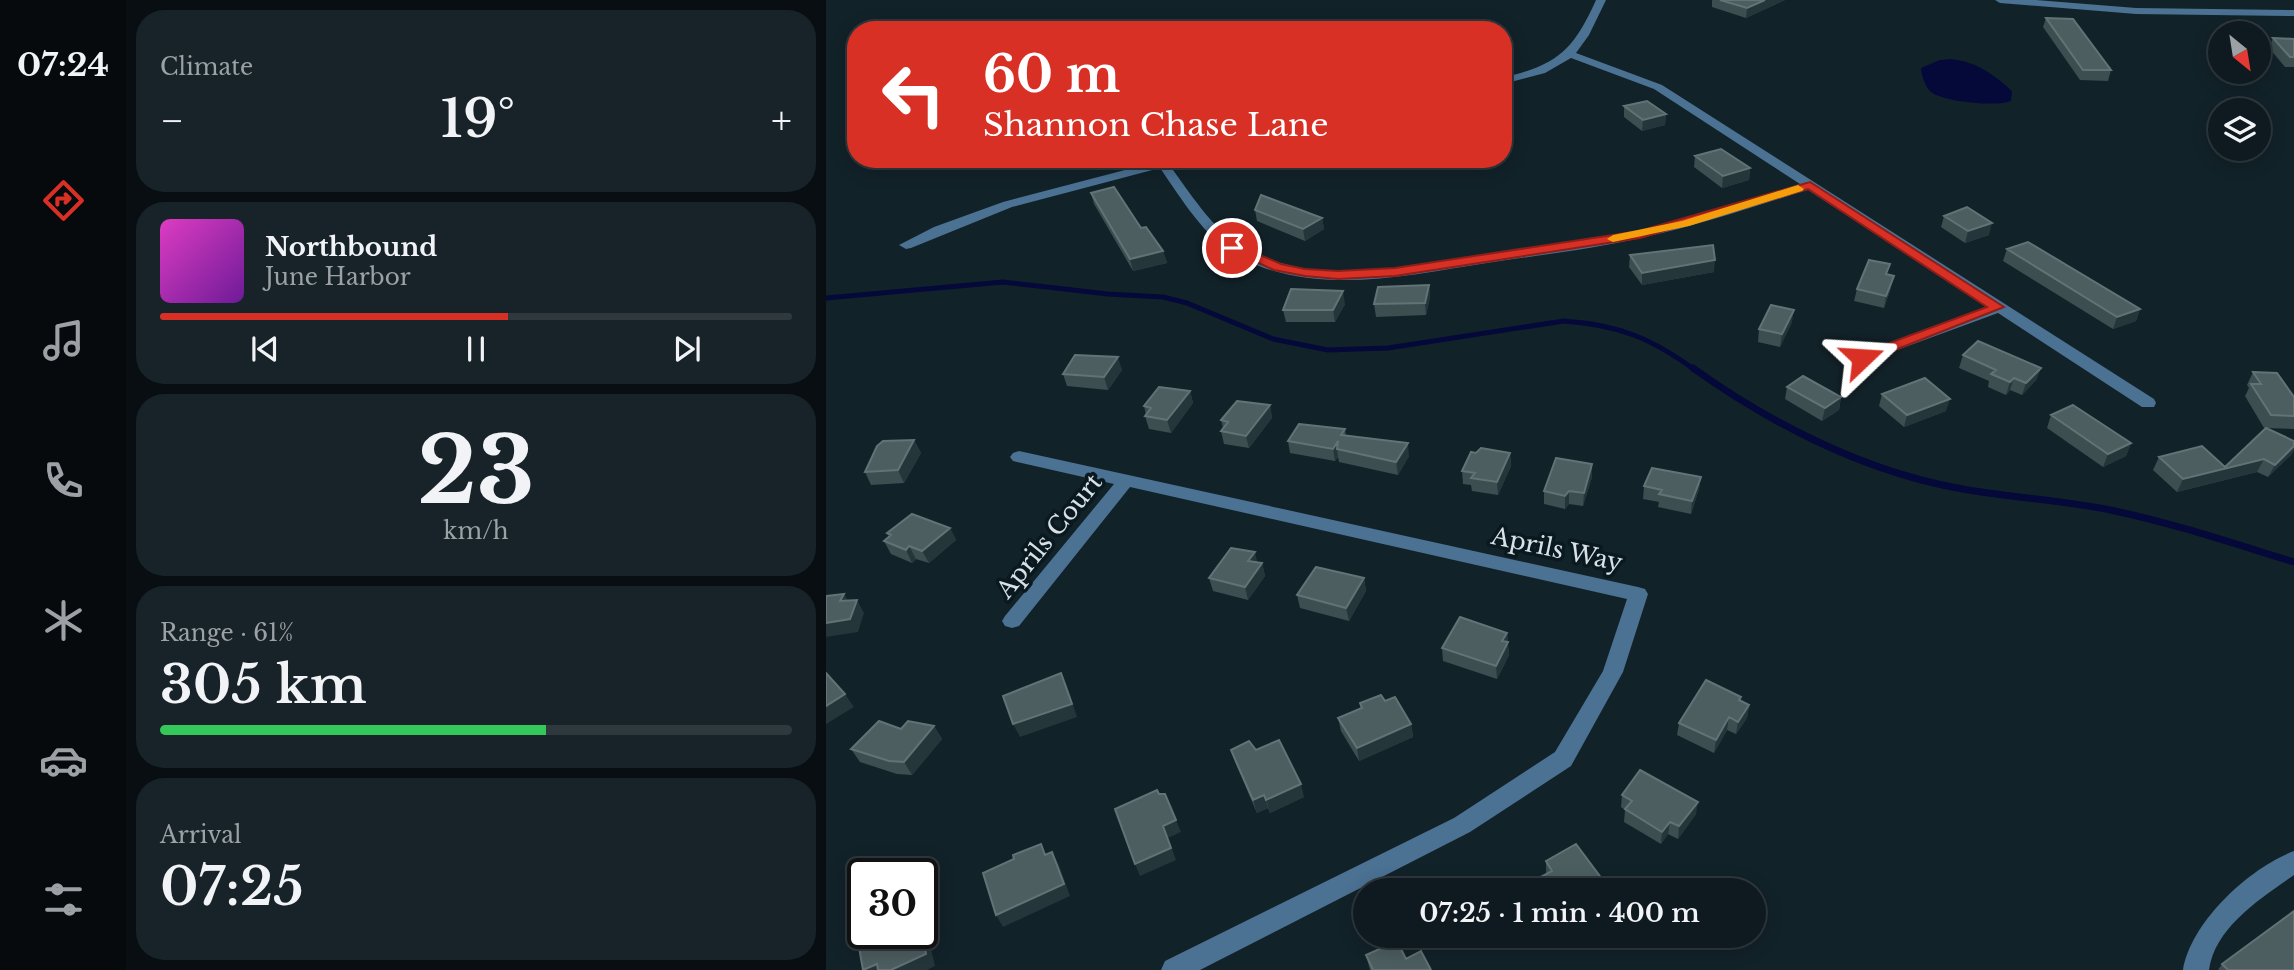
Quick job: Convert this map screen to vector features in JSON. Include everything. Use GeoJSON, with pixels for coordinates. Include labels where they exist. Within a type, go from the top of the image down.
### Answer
{"type":"FeatureCollection","features":[{"type":"Feature","properties":{"kind":"street"},"geometry":{"type":"LineString","coordinates":[[1512,78],[1552,66],[1572,55],[1583,41],[1601,0]]}},
{"type":"Feature","properties":{"kind":"street"},"geometry":{"type":"LineString","coordinates":[[2000,0],[2136,11],[2294,13]]}},
{"type":"Feature","properties":{"kind":"street"},"geometry":{"type":"LineString","coordinates":[[2134,0],[2136,11]]}},
{"type":"Feature","properties":{"kind":"street"},"geometry":{"type":"LineString","coordinates":[[1572,55],[1658,87],[2148,402]]}},
{"type":"Feature","properties":{"kind":"street"},"geometry":{"type":"LineString","coordinates":[[906,245],[948,224],[998,205],[1147,168]]}},
{"type":"Feature","properties":{"kind":"street"},"geometry":{"type":"LineString","coordinates":[[1166,168],[1214,232],[1232,248],[1278,267],[1338,275],[1395,272],[1640,234],[1810,185]]}},
{"type":"Feature","properties":{"kind":"street"},"geometry":{"type":"LineString","coordinates":[[1862,358],[1998,307]]}},
{"type":"Feature","properties":{"kind":"street","name":"Aprils Way"},"geometry":{"type":"LineString","coordinates":[[1019,457],[1638,594],[1613,672],[1563,759],[1462,825],[1174,970]]}},
{"type":"Feature","properties":{"kind":"street","name":"Aprils Court"},"geometry":{"type":"LineString","coordinates":[[1012,621],[1125,482]]}},
{"type":"Feature","properties":{"kind":"street"},"geometry":{"type":"LineString","coordinates":[[2196,970],[2196,962],[2210,931],[2260,886],[2294,862]]}},
{"type":"Feature","properties":{"kind":"shaded area"},"geometry":{"type":"Polygon","coordinates":[[[1951,59],[1977,66],[1991,74],[2012,91],[2011,101],[1994,104],[1970,102],[1938,96],[1931,92],[1921,68],[1940,60],[1951,59]]]}},
{"type":"Feature","properties":{"kind":"building"},"geometry":{"type":"Polygon","coordinates":[[[1720,0],[1765,0],[1747,8],[1720,0]]]}},
{"type":"Feature","properties":{"kind":"building"},"geometry":{"type":"Polygon","coordinates":[[[2046,18],[2073,19],[2111,70],[2083,70],[2046,18]]]}},
{"type":"Feature","properties":{"kind":"building"},"geometry":{"type":"Polygon","coordinates":[[[2273,38],[2294,39],[2294,57],[2290,57],[2273,38]]]}},
{"type":"Feature","properties":{"kind":"building"},"geometry":{"type":"Polygon","coordinates":[[[1647,101],[1666,114],[1643,120],[1624,106],[1647,101]]]}},
{"type":"Feature","properties":{"kind":"building"},"geometry":{"type":"Polygon","coordinates":[[[1721,149],[1750,168],[1723,176],[1695,156],[1721,149]]]}},
{"type":"Feature","properties":{"kind":"building"},"geometry":{"type":"Polygon","coordinates":[[[1114,187],[1141,228],[1146,227],[1163,251],[1130,259],[1091,193],[1114,187]]]}},
{"type":"Feature","properties":{"kind":"building"},"geometry":{"type":"Polygon","coordinates":[[[1261,195],[1322,218],[1303,229],[1255,210],[1261,195]]]}},
{"type":"Feature","properties":{"kind":"building"},"geometry":{"type":"Polygon","coordinates":[[[1967,207],[1992,223],[1968,231],[1944,216],[1967,207]]]}},
{"type":"Feature","properties":{"kind":"building"},"geometry":{"type":"Polygon","coordinates":[[[2028,242],[2140,309],[2117,317],[2007,249],[2028,242]]]}},
{"type":"Feature","properties":{"kind":"building"},"geometry":{"type":"Polygon","coordinates":[[[1713,245],[1715,260],[1642,273],[1630,255],[1713,245]]]}},
{"type":"Feature","properties":{"kind":"building"},"geometry":{"type":"Polygon","coordinates":[[[1869,260],[1890,264],[1886,274],[1894,276],[1886,296],[1857,289],[1869,260]]]}},
{"type":"Feature","properties":{"kind":"building"},"geometry":{"type":"Polygon","coordinates":[[[1429,285],[1425,303],[1374,304],[1378,287],[1429,285]]]}},
{"type":"Feature","properties":{"kind":"building"},"geometry":{"type":"Polygon","coordinates":[[[1291,289],[1343,291],[1333,310],[1283,310],[1291,289]]]}},
{"type":"Feature","properties":{"kind":"building"},"geometry":{"type":"Polygon","coordinates":[[[1771,305],[1794,310],[1782,334],[1759,329],[1771,305]]]}},
{"type":"Feature","properties":{"kind":"building"},"geometry":{"type":"Polygon","coordinates":[[[1978,341],[2041,368],[2026,383],[2014,378],[2010,382],[1991,374],[1996,370],[1963,355],[1978,341]]]}},
{"type":"Feature","properties":{"kind":"building"},"geometry":{"type":"Polygon","coordinates":[[[1075,355],[1118,357],[1104,377],[1063,374],[1075,355]]]}},
{"type":"Feature","properties":{"kind":"building"},"geometry":{"type":"Polygon","coordinates":[[[2253,372],[2277,373],[2294,397],[2294,416],[2271,415],[2251,384],[2261,384],[2253,372]]]}},
{"type":"Feature","properties":{"kind":"building"},"geometry":{"type":"Polygon","coordinates":[[[1803,376],[1841,397],[1825,408],[1787,387],[1803,376]]]}},
{"type":"Feature","properties":{"kind":"building"},"geometry":{"type":"Polygon","coordinates":[[[1925,378],[1950,399],[1907,415],[1882,394],[1925,378]]]}},
{"type":"Feature","properties":{"kind":"building"},"geometry":{"type":"Polygon","coordinates":[[[1159,387],[1190,391],[1167,420],[1145,416],[1151,408],[1144,406],[1159,387]]]}},
{"type":"Feature","properties":{"kind":"building"},"geometry":{"type":"Polygon","coordinates":[[[1237,401],[1270,405],[1246,436],[1221,431],[1228,422],[1221,420],[1237,401]]]}},
{"type":"Feature","properties":{"kind":"building"},"geometry":{"type":"Polygon","coordinates":[[[2073,405],[2131,443],[2108,454],[2051,415],[2073,405]]]}},
{"type":"Feature","properties":{"kind":"building"},"geometry":{"type":"Polygon","coordinates":[[[1299,424],[1345,429],[1341,435],[1408,443],[1396,462],[1337,449],[1338,441],[1333,449],[1288,441],[1299,424]]]}},
{"type":"Feature","properties":{"kind":"building"},"geometry":{"type":"Polygon","coordinates":[[[2266,428],[2294,441],[2294,446],[2275,465],[2264,459],[2183,479],[2159,457],[2202,446],[2225,467],[2266,428]]]}},
{"type":"Feature","properties":{"kind":"building"},"geometry":{"type":"Polygon","coordinates":[[[914,440],[898,470],[865,472],[877,446],[883,441],[914,440]]]}},
{"type":"Feature","properties":{"kind":"building"},"geometry":{"type":"Polygon","coordinates":[[[1481,448],[1510,453],[1497,482],[1471,478],[1475,473],[1462,471],[1471,452],[1476,453],[1481,448]]]}},
{"type":"Feature","properties":{"kind":"building"},"geometry":{"type":"Polygon","coordinates":[[[1556,458],[1592,464],[1584,493],[1569,491],[1565,496],[1544,491],[1556,458]]]}},
{"type":"Feature","properties":{"kind":"building"},"geometry":{"type":"Polygon","coordinates":[[[1652,468],[1701,477],[1692,501],[1659,494],[1662,490],[1644,486],[1652,468]]]}},
{"type":"Feature","properties":{"kind":"building"},"geometry":{"type":"Polygon","coordinates":[[[912,514],[950,528],[922,551],[909,546],[906,550],[884,541],[891,535],[887,533],[912,514]]]}},
{"type":"Feature","properties":{"kind":"building"},"geometry":{"type":"Polygon","coordinates":[[[1231,548],[1255,552],[1248,561],[1262,563],[1245,587],[1209,578],[1231,548]]]}},
{"type":"Feature","properties":{"kind":"building"},"geometry":{"type":"Polygon","coordinates":[[[1316,567],[1364,578],[1346,608],[1297,595],[1316,567]]]}},
{"type":"Feature","properties":{"kind":"building"},"geometry":{"type":"Polygon","coordinates":[[[844,594],[840,601],[857,600],[850,619],[826,623],[826,596],[844,594]]]}},
{"type":"Feature","properties":{"kind":"building"},"geometry":{"type":"Polygon","coordinates":[[[1460,617],[1507,633],[1502,641],[1508,642],[1496,666],[1442,648],[1460,617]]]}},
{"type":"Feature","properties":{"kind":"building"},"geometry":{"type":"Polygon","coordinates":[[[826,673],[845,694],[826,706],[826,673]]]}},
{"type":"Feature","properties":{"kind":"building"},"geometry":{"type":"Polygon","coordinates":[[[1061,673],[1072,704],[1013,724],[1003,696],[1061,673]]]}},
{"type":"Feature","properties":{"kind":"building"},"geometry":{"type":"Polygon","coordinates":[[[1706,680],[1741,697],[1739,700],[1749,705],[1738,722],[1729,717],[1716,740],[1679,723],[1706,680]]]}},
{"type":"Feature","properties":{"kind":"building"},"geometry":{"type":"Polygon","coordinates":[[[1381,695],[1385,701],[1395,697],[1411,724],[1357,748],[1338,718],[1362,708],[1360,703],[1381,695]]]}},
{"type":"Feature","properties":{"kind":"building"},"geometry":{"type":"Polygon","coordinates":[[[879,721],[901,729],[908,721],[934,726],[904,762],[889,761],[851,749],[879,721]]]}},
{"type":"Feature","properties":{"kind":"building"},"geometry":{"type":"Polygon","coordinates":[[[1279,740],[1301,784],[1266,800],[1264,795],[1253,800],[1231,750],[1249,741],[1256,750],[1279,740]]]}},
{"type":"Feature","properties":{"kind":"building"},"geometry":{"type":"Polygon","coordinates":[[[1640,770],[1698,802],[1679,826],[1670,822],[1662,832],[1625,809],[1632,801],[1622,795],[1640,770]]]}},
{"type":"Feature","properties":{"kind":"building"},"geometry":{"type":"Polygon","coordinates":[[[1157,790],[1159,794],[1165,794],[1176,820],[1163,826],[1171,848],[1135,864],[1115,809],[1157,790]]]}},
{"type":"Feature","properties":{"kind":"building"},"geometry":{"type":"Polygon","coordinates":[[[1041,844],[1045,855],[1052,852],[1064,884],[996,915],[983,873],[1014,859],[1013,855],[1041,844]]]}},
{"type":"Feature","properties":{"kind":"building"},"geometry":{"type":"Polygon","coordinates":[[[1576,844],[1601,878],[1539,878],[1552,871],[1546,861],[1576,844]]]}},
{"type":"Feature","properties":{"kind":"building"},"geometry":{"type":"Polygon","coordinates":[[[2294,911],[2294,970],[2228,970],[2222,964],[2294,911]]]}},
{"type":"Feature","properties":{"kind":"building"},"geometry":{"type":"Polygon","coordinates":[[[1382,948],[1400,948],[1406,959],[1421,951],[1431,970],[1373,970],[1366,955],[1382,948]]]}},
{"type":"Feature","properties":{"kind":"building"},"geometry":{"type":"Polygon","coordinates":[[[859,949],[925,949],[926,954],[891,970],[878,970],[877,964],[863,970],[859,949]]]}},
{"type":"Feature","properties":{"kind":"waterway"},"geometry":{"type":"LineString","coordinates":[[826,298],[1003,282],[1108,294],[1163,297],[1187,303],[1273,339],[1328,350],[1388,348],[1564,321],[1601,326],[1634,335],[1664,349],[1695,370]]}},
{"type":"Feature","properties":{"kind":"waterway"},"geometry":{"type":"LineString","coordinates":[[1693,368],[1784,425],[1849,456],[1883,468],[1952,487],[2095,507],[2138,516],[2294,562]]}},
{"type":"Feature","properties":{"kind":"slow traffic"},"geometry":{"type":"LineString","coordinates":[[1613,239],[1685,224],[1798,189]]}},
{"type":"Feature","properties":{"kind":"route"},"geometry":{"type":"LineString","coordinates":[[1232,248],[1278,267],[1305,272],[1367,275],[1395,272],[1640,234],[1685,224],[1810,185],[1998,307],[1862,358]]}}]}
